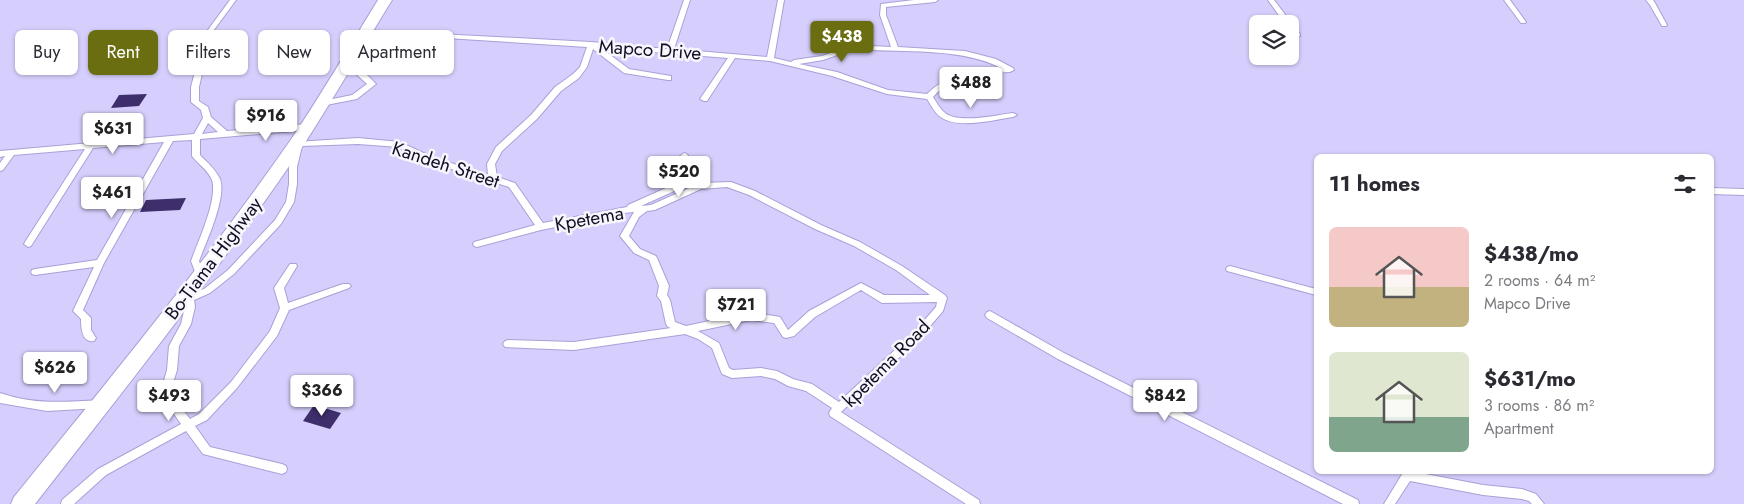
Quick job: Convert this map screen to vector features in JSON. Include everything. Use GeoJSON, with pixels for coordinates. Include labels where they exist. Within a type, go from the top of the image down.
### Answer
{"type":"FeatureCollection","features":[{"type":"Feature","properties":{"kind":"highway","name":"Bo-Tiama Highway"},"geometry":{"type":"LineString","coordinates":[[367,30],[385,0]]}},
{"type":"Feature","properties":{"kind":"highway","name":"Bo-Tiama Highway"},"geometry":{"type":"LineString","coordinates":[[22,504],[186,299],[298,143],[340,74]]}},
{"type":"Feature","properties":{"kind":"street"},"geometry":{"type":"LineString","coordinates":[[225,134],[207,118],[205,109],[195,102],[195,87],[208,34],[233,0]]}},
{"type":"Feature","properties":{"kind":"street"},"geometry":{"type":"LineString","coordinates":[[670,51],[687,0]]}},
{"type":"Feature","properties":{"kind":"street"},"geometry":{"type":"LineString","coordinates":[[770,59],[781,0]]}},
{"type":"Feature","properties":{"kind":"street"},"geometry":{"type":"LineString","coordinates":[[895,49],[883,15],[883,5],[934,0]]}},
{"type":"Feature","properties":{"kind":"street"},"geometry":{"type":"LineString","coordinates":[[1271,0],[1283,15]]}},
{"type":"Feature","properties":{"kind":"street"},"geometry":{"type":"LineString","coordinates":[[1507,0],[1523,22]]}},
{"type":"Feature","properties":{"kind":"street"},"geometry":{"type":"LineString","coordinates":[[1649,0],[1664,25]]}},
{"type":"Feature","properties":{"kind":"street","name":"Mapco Drive"},"geometry":{"type":"LineString","coordinates":[[454,36],[591,44],[770,59],[834,74],[887,92],[930,97]]}},
{"type":"Feature","properties":{"kind":"street"},"geometry":{"type":"LineString","coordinates":[[493,180],[492,164],[499,149],[534,117],[558,89],[576,76],[583,68],[591,44],[627,71],[668,78]]}},
{"type":"Feature","properties":{"kind":"street"},"geometry":{"type":"LineString","coordinates":[[789,63],[823,58],[845,50],[871,48],[950,50],[966,53],[992,61],[1010,70],[973,72],[935,89],[930,97],[942,115],[954,120],[1013,115]]}},
{"type":"Feature","properties":{"kind":"street"},"geometry":{"type":"LineString","coordinates":[[704,100],[733,56]]}},
{"type":"Feature","properties":{"kind":"street"},"geometry":{"type":"LineString","coordinates":[[321,104],[354,97],[372,84],[362,75]]}},
{"type":"Feature","properties":{"kind":"street"},"geometry":{"type":"LineString","coordinates":[[200,277],[195,260],[217,200],[216,180],[207,166],[196,156],[196,137],[207,118]]}},
{"type":"Feature","properties":{"kind":"street"},"geometry":{"type":"LineString","coordinates":[[0,154],[306,127]]}},
{"type":"Feature","properties":{"kind":"street"},"geometry":{"type":"LineString","coordinates":[[91,338],[86,331],[86,318],[78,311],[100,263],[170,139]]}},
{"type":"Feature","properties":{"kind":"street","name":"Kandeh Street"},"geometry":{"type":"LineString","coordinates":[[298,143],[358,141],[400,145],[429,160],[512,185],[540,227]]}},
{"type":"Feature","properties":{"kind":"street"},"geometry":{"type":"LineString","coordinates":[[282,469],[207,451],[165,394],[172,370],[174,346],[186,324],[190,306],[186,299],[207,291],[232,272],[278,222],[290,202],[293,167],[298,143]]}},
{"type":"Feature","properties":{"kind":"street"},"geometry":{"type":"LineString","coordinates":[[28,244],[91,146]]}},
{"type":"Feature","properties":{"kind":"street"},"geometry":{"type":"LineString","coordinates":[[0,168],[12,152]]}},
{"type":"Feature","properties":{"kind":"street"},"geometry":{"type":"LineString","coordinates":[[624,210],[680,184],[688,163],[684,156]]}},
{"type":"Feature","properties":{"kind":"street","name":"Kpetema"},"geometry":{"type":"LineString","coordinates":[[477,244],[540,227],[624,210],[652,208],[700,186],[728,184]]}},
{"type":"Feature","properties":{"kind":"street","name":"kpetema Road"},"geometry":{"type":"LineString","coordinates":[[728,184],[857,244],[899,268],[942,298],[940,308],[917,335],[834,413],[975,504]]}},
{"type":"Feature","properties":{"kind":"street"},"geometry":{"type":"LineString","coordinates":[[1714,191],[1744,192]]}},
{"type":"Feature","properties":{"kind":"street"},"geometry":{"type":"LineString","coordinates":[[644,209],[636,215],[624,236],[636,251],[653,258],[664,286],[662,296],[665,300],[671,324],[701,336],[716,346],[725,372],[732,374],[761,372],[776,376],[808,387],[840,408]]}},
{"type":"Feature","properties":{"kind":"street"},"geometry":{"type":"LineString","coordinates":[[35,272],[100,263]]}},
{"type":"Feature","properties":{"kind":"street"},"geometry":{"type":"LineString","coordinates":[[66,504],[102,472],[203,417],[234,384],[274,333],[285,308],[279,288],[293,266]]}},
{"type":"Feature","properties":{"kind":"street"},"geometry":{"type":"LineString","coordinates":[[1230,268],[1314,291]]}},
{"type":"Feature","properties":{"kind":"street"},"geometry":{"type":"LineString","coordinates":[[285,308],[346,286]]}},
{"type":"Feature","properties":{"kind":"street"},"geometry":{"type":"LineString","coordinates":[[508,344],[574,346],[684,330],[751,316],[776,320],[786,334],[792,333],[812,314],[861,286],[882,299],[942,298]]}},
{"type":"Feature","properties":{"kind":"street"},"geometry":{"type":"LineString","coordinates":[[990,315],[1062,356],[1354,504]]}},
{"type":"Feature","properties":{"kind":"street"},"geometry":{"type":"LineString","coordinates":[[0,397],[4,400],[47,407],[103,404]]}},
{"type":"Feature","properties":{"kind":"street"},"geometry":{"type":"LineString","coordinates":[[1389,504],[1409,474],[1483,490],[1522,494],[1532,497],[1539,504]]}},
{"type":"Feature","properties":{"kind":"building"},"geometry":{"type":"Polygon","coordinates":[[[147,94],[139,106],[111,108],[119,95],[147,94]]]}},
{"type":"Feature","properties":{"kind":"building"},"geometry":{"type":"Polygon","coordinates":[[[186,198],[180,210],[140,212],[146,200],[186,198]]]}},
{"type":"Feature","properties":{"kind":"building"},"geometry":{"type":"Polygon","coordinates":[[[314,405],[341,413],[330,429],[303,421],[314,405]]]}}]}
